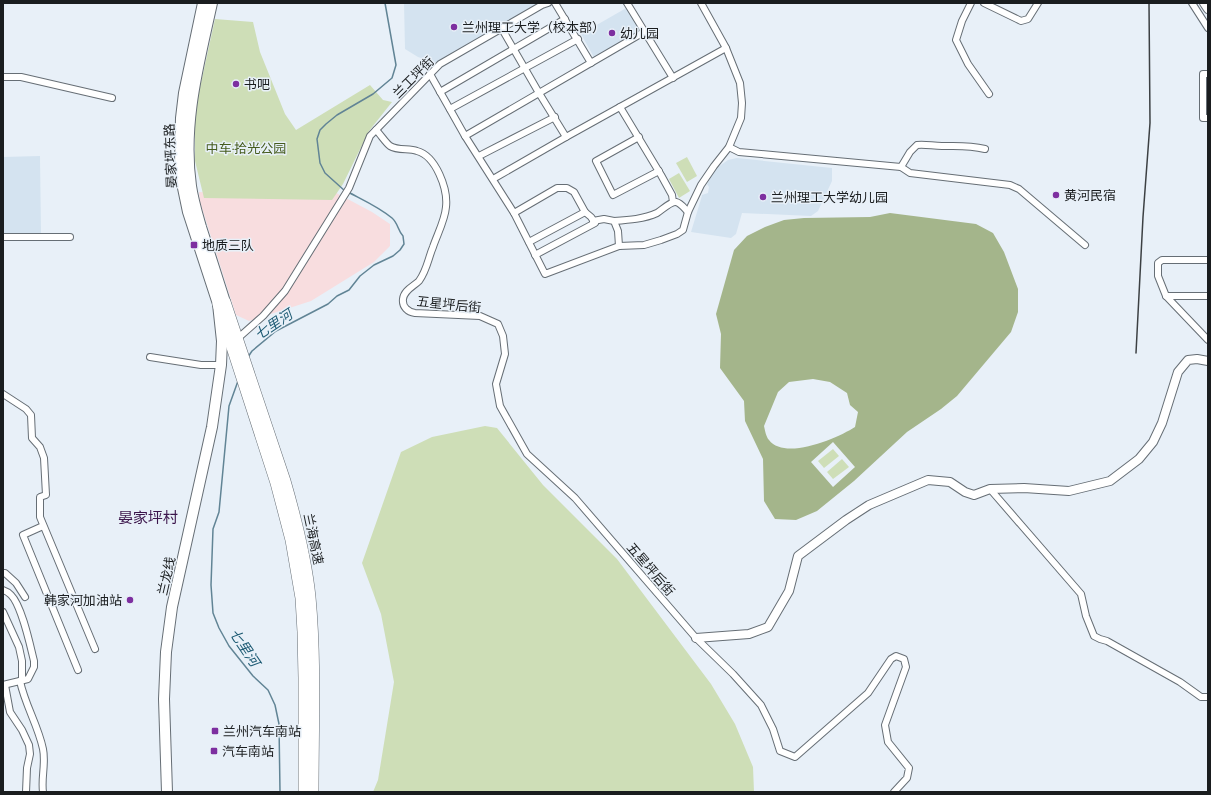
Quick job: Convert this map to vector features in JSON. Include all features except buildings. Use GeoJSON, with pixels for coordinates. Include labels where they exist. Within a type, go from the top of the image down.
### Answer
{"type":"FeatureCollection","features":[{"type":"Feature","properties":{"kind":"highway","name":"晏家坪东路"},"geometry":{"type":"LineString","coordinates":[[203,3],[184,93],[181,118],[180,163],[187,188],[195,235],[222,303]]}},
{"type":"Feature","properties":{"kind":"highway","name":"晏家坪东路"},"geometry":{"type":"LineString","coordinates":[[187,188],[189,119],[212,3]]}},
{"type":"Feature","properties":{"kind":"highway","name":"兰海高速"},"geometry":{"type":"LineString","coordinates":[[222,303],[229,344],[241,357],[291,503],[306,574],[310,597],[312,632],[313,792]]}},
{"type":"Feature","properties":{"kind":"highway","name":"兰龙线"},"geometry":{"type":"LineString","coordinates":[[222,303],[222,341],[229,344]]}},
{"type":"Feature","properties":{"kind":"highway","name":"兰龙线"},"geometry":{"type":"LineString","coordinates":[[167,792],[165,684],[166,652],[172,607],[212,427],[221,365],[229,344]]}},
{"type":"Feature","properties":{"kind":"highway","name":"兰龙线"},"geometry":{"type":"LineString","coordinates":[[216,399],[229,344]]}},
{"type":"Feature","properties":{"kind":"highway","name":"兰海高速"},"geometry":{"type":"LineString","coordinates":[[241,357],[242,378],[285,513],[301,598],[303,632],[304,792]]}},
{"type":"Feature","properties":{"kind":"street","name":"兰工坪街"},"geometry":{"type":"LineString","coordinates":[[229,344],[263,316],[286,291],[349,188],[370,136],[440,64],[542,5],[548,3]]}},
{"type":"Feature","properties":{"kind":"street"},"geometry":{"type":"LineString","coordinates":[[555,3],[578,39],[591,63]]}},
{"type":"Feature","properties":{"kind":"street"},"geometry":{"type":"LineString","coordinates":[[627,3],[673,78]]}},
{"type":"Feature","properties":{"kind":"street"},"geometry":{"type":"LineString","coordinates":[[430,74],[466,136],[514,213],[545,274],[619,246],[644,245],[678,234],[683,230],[688,212],[701,185],[729,147],[741,118],[742,103],[740,83],[726,48],[700,3]]}},
{"type":"Feature","properties":{"kind":"street"},"geometry":{"type":"LineString","coordinates":[[971,3],[962,21],[956,40],[968,64],[989,94]]}},
{"type":"Feature","properties":{"kind":"street"},"geometry":{"type":"LineString","coordinates":[[984,3],[1021,21],[1028,19],[1038,3]]}},
{"type":"Feature","properties":{"kind":"street"},"geometry":{"type":"LineString","coordinates":[[1192,3],[1208,28]]}},
{"type":"Feature","properties":{"kind":"street"},"geometry":{"type":"LineString","coordinates":[[1204,3],[1208,9]]}},
{"type":"Feature","properties":{"kind":"street"},"geometry":{"type":"LineString","coordinates":[[440,92],[565,19]]}},
{"type":"Feature","properties":{"kind":"street"},"geometry":{"type":"LineString","coordinates":[[502,29],[538,93],[555,117],[566,137]]}},
{"type":"Feature","properties":{"kind":"street"},"geometry":{"type":"LineString","coordinates":[[466,136],[644,32]]}},
{"type":"Feature","properties":{"kind":"street"},"geometry":{"type":"LineString","coordinates":[[450,109],[578,39]]}},
{"type":"Feature","properties":{"kind":"street"},"geometry":{"type":"LineString","coordinates":[[492,179],[726,48]]}},
{"type":"Feature","properties":{"kind":"street"},"geometry":{"type":"LineString","coordinates":[[1208,74],[1203,74],[1203,118],[1208,118]]}},
{"type":"Feature","properties":{"kind":"street"},"geometry":{"type":"LineString","coordinates":[[3,77],[21,77],[112,98]]}},
{"type":"Feature","properties":{"kind":"street"},"geometry":{"type":"LineString","coordinates":[[620,107],[659,171],[672,196],[673,202]]}},
{"type":"Feature","properties":{"kind":"street"},"geometry":{"type":"LineString","coordinates":[[479,156],[555,117]]}},
{"type":"Feature","properties":{"kind":"street","name":"五星坪后街"},"geometry":{"type":"LineString","coordinates":[[376,130],[389,145],[395,148],[419,151],[428,158],[441,178],[445,193],[446,207],[427,266],[418,281],[404,295],[404,307],[415,313],[480,316],[498,324],[503,336],[505,354],[496,384],[500,406],[527,454],[575,498],[696,638]]}},
{"type":"Feature","properties":{"kind":"street"},"geometry":{"type":"LineString","coordinates":[[638,137],[596,161],[613,194],[659,171]]}},
{"type":"Feature","properties":{"kind":"street"},"geometry":{"type":"LineString","coordinates":[[901,166],[910,152],[917,145],[961,145],[985,149]]}},
{"type":"Feature","properties":{"kind":"street"},"geometry":{"type":"LineString","coordinates":[[729,147],[739,152],[901,166],[910,173],[1010,185],[1019,189],[1085,245]]}},
{"type":"Feature","properties":{"kind":"street"},"geometry":{"type":"LineString","coordinates":[[514,213],[557,188],[567,188],[574,192],[585,212],[593,221]]}},
{"type":"Feature","properties":{"kind":"street"},"geometry":{"type":"LineString","coordinates":[[593,221],[604,219],[614,221],[649,216],[664,209],[673,202],[682,204],[688,212]]}},
{"type":"Feature","properties":{"kind":"street"},"geometry":{"type":"LineString","coordinates":[[529,242],[585,212]]}},
{"type":"Feature","properties":{"kind":"street"},"geometry":{"type":"LineString","coordinates":[[535,255],[595,223],[593,221]]}},
{"type":"Feature","properties":{"kind":"street"},"geometry":{"type":"LineString","coordinates":[[614,221],[618,231],[619,246]]}},
{"type":"Feature","properties":{"kind":"street"},"geometry":{"type":"LineString","coordinates":[[3,237],[70,237]]}},
{"type":"Feature","properties":{"kind":"street"},"geometry":{"type":"LineString","coordinates":[[1208,260],[1162,260],[1158,263],[1158,276],[1166,296],[1208,340]]}},
{"type":"Feature","properties":{"kind":"street"},"geometry":{"type":"LineString","coordinates":[[1166,296],[1208,296]]}},
{"type":"Feature","properties":{"kind":"street"},"geometry":{"type":"LineString","coordinates":[[150,357],[201,365],[221,365]]}},
{"type":"Feature","properties":{"kind":"street"},"geometry":{"type":"LineString","coordinates":[[696,638],[749,634],[768,627],[789,590],[798,556],[846,520],[869,505],[928,480],[950,482],[965,492],[974,495],[990,489],[1024,488],[1069,491],[1110,481],[1139,459],[1154,442],[1162,423],[1178,372],[1188,360],[1197,359],[1208,361]]}},
{"type":"Feature","properties":{"kind":"street"},"geometry":{"type":"LineString","coordinates":[[3,394],[31,414],[32,438],[40,447],[44,458],[46,495],[40,497],[40,517],[43,526],[49,535],[95,648]]}},
{"type":"Feature","properties":{"kind":"street"},"geometry":{"type":"LineString","coordinates":[[990,489],[1081,594],[1086,616],[1094,636],[1100,640],[1107,641],[1173,678],[1201,697],[1208,697]]}},
{"type":"Feature","properties":{"kind":"street"},"geometry":{"type":"LineString","coordinates":[[43,526],[23,535],[78,670]]}},
{"type":"Feature","properties":{"kind":"street"},"geometry":{"type":"LineString","coordinates":[[3,573],[5,573],[16,583],[25,597]]}},
{"type":"Feature","properties":{"kind":"street"},"geometry":{"type":"LineString","coordinates":[[3,590],[11,595],[16,602],[24,623],[34,661],[32,673],[28,679],[4,685],[10,712],[22,730],[29,745],[30,754],[27,768],[26,792]]}},
{"type":"Feature","properties":{"kind":"street"},"geometry":{"type":"LineString","coordinates":[[3,612],[19,647],[22,661],[21,681],[28,708],[38,729],[43,748],[43,792]]}},
{"type":"Feature","properties":{"kind":"street"},"geometry":{"type":"LineString","coordinates":[[696,638],[734,674],[761,705],[773,729],[780,751],[795,757],[868,693],[891,659],[896,656],[901,658],[905,662],[906,668],[885,725],[888,742],[909,768],[907,778],[894,792]]}},
{"type":"Feature","properties":{"kind":"shaded area","name":"兰州理工大学（校本部）"},"geometry":{"type":"Polygon","coordinates":[[[404,3],[548,3],[440,64],[418,57],[405,49],[404,3]]]}},
{"type":"Feature","properties":{"kind":"shaded area","name":"幼儿园"},"geometry":{"type":"Polygon","coordinates":[[[628,7],[643,32],[595,59],[581,34],[628,7]]]}},
{"type":"Feature","properties":{"kind":"shaded area"},"geometry":{"type":"Polygon","coordinates":[[[40,156],[41,234],[3,234],[3,157],[40,156]]]}},
{"type":"Feature","properties":{"kind":"shaded area","name":"兰州理工大学幼儿园"},"geometry":{"type":"Polygon","coordinates":[[[737,158],[832,168],[832,181],[818,211],[811,216],[742,213],[736,234],[731,238],[691,232],[702,195],[708,193],[709,187],[707,184],[712,175],[718,167],[728,160],[737,158]]]}},
{"type":"Feature","properties":{"kind":"shaded area"},"geometry":{"type":"Polygon","coordinates":[[[325,187],[372,212],[390,224],[390,246],[374,262],[311,301],[249,321],[236,315],[200,202],[199,192],[319,197],[325,187]]]}},
{"type":"Feature","properties":{"kind":"green space","name":"中车·拾光公园"},"geometry":{"type":"Polygon","coordinates":[[[215,19],[253,22],[260,52],[285,114],[296,130],[370,85],[383,100],[392,102],[369,131],[343,184],[332,200],[204,198],[195,161],[195,110],[215,19]]]}},
{"type":"Feature","properties":{"kind":"green space"},"geometry":{"type":"Polygon","coordinates":[[[687,157],[697,176],[687,182],[676,163],[687,157]]]}},
{"type":"Feature","properties":{"kind":"green space"},"geometry":{"type":"Polygon","coordinates":[[[679,173],[690,191],[679,198],[669,179],[679,173]]]}},
{"type":"Feature","properties":{"kind":"green space"},"geometry":{"type":"Polygon","coordinates":[[[890,213],[976,224],[993,233],[1004,252],[1018,289],[1018,312],[1011,332],[957,396],[941,409],[907,432],[854,481],[817,511],[796,520],[775,519],[764,501],[763,459],[745,421],[744,401],[720,368],[721,334],[716,314],[734,250],[747,236],[784,220],[804,218],[870,217],[890,213]],[[813,379],[789,382],[778,392],[764,426],[768,439],[777,446],[799,448],[812,446],[837,437],[855,427],[858,412],[850,405],[847,393],[830,382],[813,379]],[[833,442],[811,462],[833,487],[855,467],[833,442]]]}},
{"type":"Feature","properties":{"kind":"green space"},"geometry":{"type":"Polygon","coordinates":[[[485,426],[497,428],[543,485],[617,559],[711,684],[735,724],[753,767],[754,792],[373,792],[378,780],[394,682],[381,614],[362,563],[401,452],[432,437],[485,426]]]}},
{"type":"Feature","properties":{"kind":"green space"},"geometry":{"type":"Polygon","coordinates":[[[833,449],[839,456],[824,468],[818,461],[833,449]]]}},
{"type":"Feature","properties":{"kind":"green space"},"geometry":{"type":"Polygon","coordinates":[[[842,459],[849,467],[833,479],[827,472],[842,459]]]}},
{"type":"Feature","properties":{"kind":"waterway","name":"七里河"},"geometry":{"type":"LineString","coordinates":[[345,191],[325,173],[320,163],[317,139],[320,130],[337,115],[373,94],[392,78],[396,65],[385,3]]}},
{"type":"Feature","properties":{"kind":"waterway","name":"七里河"},"geometry":{"type":"LineString","coordinates":[[248,357],[252,351],[276,331],[328,304],[337,296],[349,290],[360,276],[374,265],[393,256],[404,244],[403,236],[396,222],[392,218],[376,207],[348,192]]}},
{"type":"Feature","properties":{"kind":"waterway","name":"七里河"},"geometry":{"type":"LineString","coordinates":[[238,381],[229,406],[219,512],[213,529],[211,585],[213,613],[229,646],[253,676],[268,690],[275,705],[279,724],[280,792]]}},
{"type":"Feature","properties":{"kind":"railway"},"geometry":{"type":"LineString","coordinates":[[1136,353],[1143,217],[1150,123],[1149,3]]}},
{"type":"Feature","properties":{"kind":"place","name":"兰州理工大学（校本部）"},"geometry":{"type":"Point","coordinates":[454,27]}},
{"type":"Feature","properties":{"kind":"place","name":"幼儿园"},"geometry":{"type":"Point","coordinates":[612,33]}},
{"type":"Feature","properties":{"kind":"place","name":"书吧"},"geometry":{"type":"Point","coordinates":[236,84]}},
{"type":"Feature","properties":{"kind":"place","name":"黄河民宿"},"geometry":{"type":"Point","coordinates":[1056,195]}},
{"type":"Feature","properties":{"kind":"place","name":"兰州理工大学幼儿园"},"geometry":{"type":"Point","coordinates":[763,197]}},
{"type":"Feature","properties":{"kind":"place","name":"地质三队"},"geometry":{"type":"Point","coordinates":[194,245]}},
{"type":"Feature","properties":{"kind":"place","name":"韩家河加油站"},"geometry":{"type":"Point","coordinates":[130,600]}},
{"type":"Feature","properties":{"kind":"place","name":"兰州汽车南站"},"geometry":{"type":"Point","coordinates":[215,731]}},
{"type":"Feature","properties":{"kind":"place","name":"汽车南站"},"geometry":{"type":"Point","coordinates":[214,751]}},
{"type":"Feature","properties":{"kind":"district","name":"晏家坪村"},"geometry":{"type":"Point","coordinates":[148,517]}}]}
